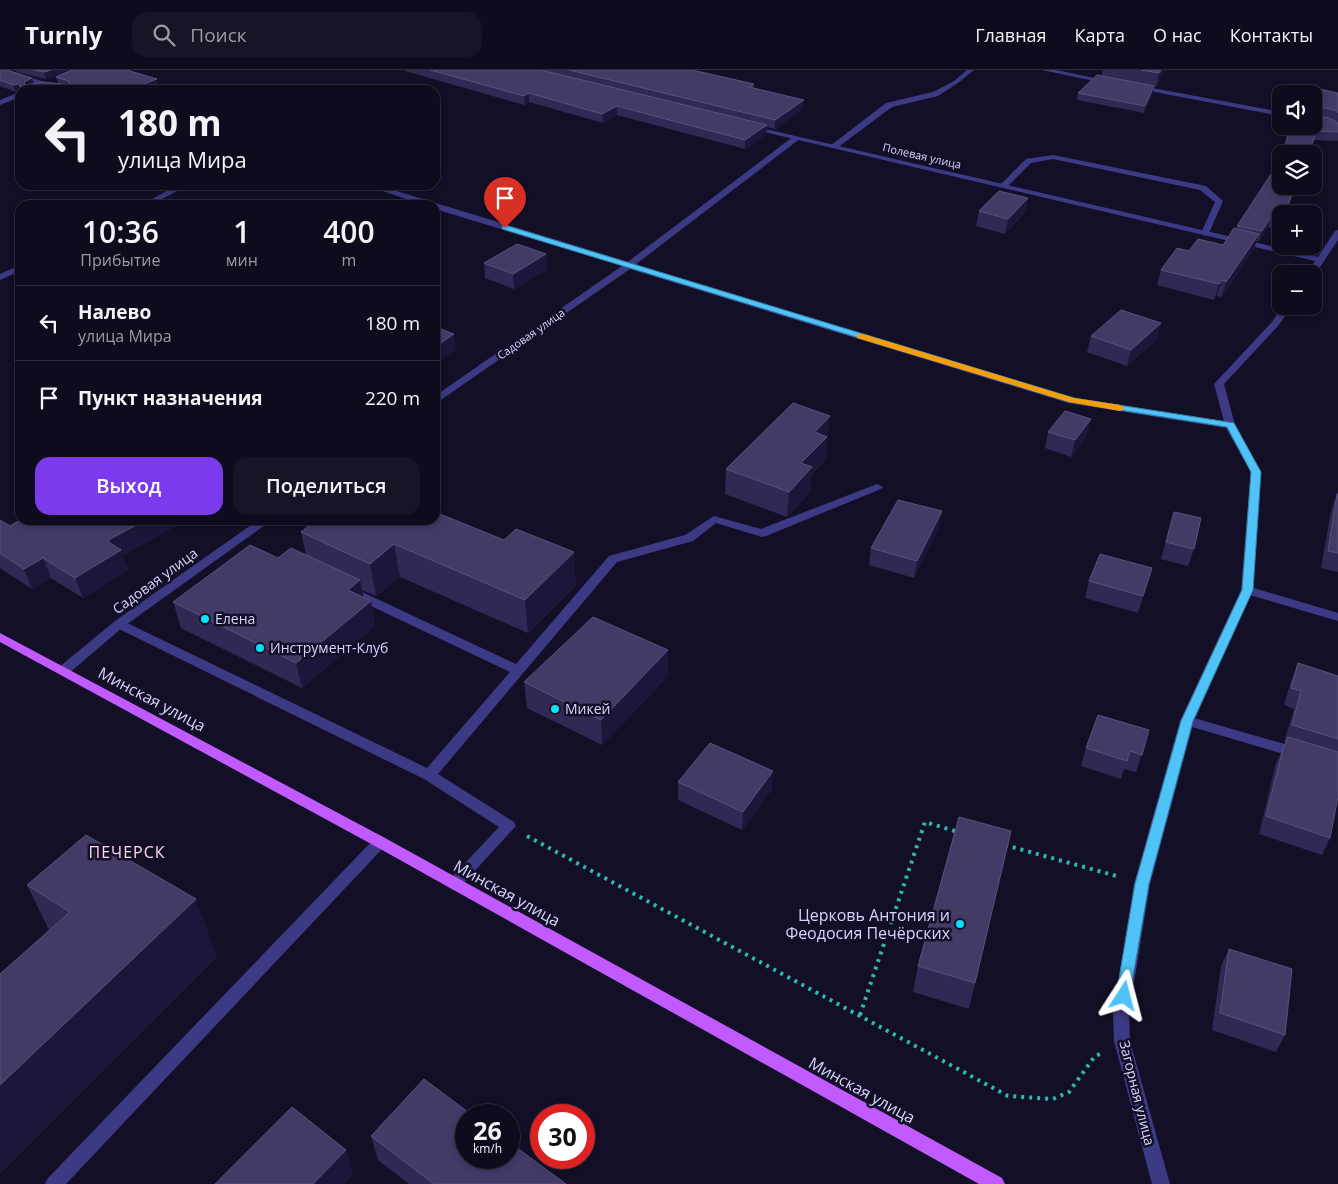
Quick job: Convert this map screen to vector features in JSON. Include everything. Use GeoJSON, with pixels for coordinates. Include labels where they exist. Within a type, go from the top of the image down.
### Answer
{"type":"FeatureCollection","features":[{"type":"Feature","properties":{"kind":"main road","name":"Минская улица"},"geometry":{"type":"LineString","coordinates":[[0,637],[380,842],[996,1184]]}},
{"type":"Feature","properties":{"kind":"street"},"geometry":{"type":"LineString","coordinates":[[0,70],[49,85]]}},
{"type":"Feature","properties":{"kind":"street"},"geometry":{"type":"LineString","coordinates":[[834,146],[889,105],[935,94],[956,82],[971,70]]}},
{"type":"Feature","properties":{"kind":"street"},"geometry":{"type":"LineString","coordinates":[[1045,70],[1121,84]]}},
{"type":"Feature","properties":{"kind":"street"},"geometry":{"type":"LineString","coordinates":[[46,84],[55,80]]}},
{"type":"Feature","properties":{"kind":"street"},"geometry":{"type":"LineString","coordinates":[[1130,86],[1272,112]]}},
{"type":"Feature","properties":{"kind":"street"},"geometry":{"type":"LineString","coordinates":[[0,103],[15,96]]}},
{"type":"Feature","properties":{"kind":"street","name":"Полевая улица"},"geometry":{"type":"LineString","coordinates":[[740,124],[1321,260]]}},
{"type":"Feature","properties":{"kind":"street","name":"Садовая улица"},"geometry":{"type":"LineString","coordinates":[[440,398],[628,266],[797,138]]}},
{"type":"Feature","properties":{"kind":"street"},"geometry":{"type":"LineString","coordinates":[[1003,186],[1029,161],[1053,157],[1203,188],[1219,201],[1205,233]]}},
{"type":"Feature","properties":{"kind":"street"},"geometry":{"type":"LineString","coordinates":[[155,200],[174,190]]}},
{"type":"Feature","properties":{"kind":"street"},"geometry":{"type":"LineString","coordinates":[[385,190],[418,200]]}},
{"type":"Feature","properties":{"kind":"street"},"geometry":{"type":"LineString","coordinates":[[440,207],[628,266],[1072,400],[1230,425]]}},
{"type":"Feature","properties":{"kind":"street"},"geometry":{"type":"LineString","coordinates":[[1317,265],[1338,233]]}},
{"type":"Feature","properties":{"kind":"street"},"geometry":{"type":"LineString","coordinates":[[0,277],[15,270]]}},
{"type":"Feature","properties":{"kind":"street","name":"Загорная улица"},"geometry":{"type":"LineString","coordinates":[[1161,1184],[1122,1042],[1121,1014],[1142,884],[1187,721],[1247,590],[1256,472],[1230,425],[1219,384],[1282,315]]}},
{"type":"Feature","properties":{"kind":"street"},"geometry":{"type":"LineString","coordinates":[[429,775],[613,559],[689,538],[714,520],[762,534],[877,487]]}},
{"type":"Feature","properties":{"kind":"street","name":"Садовая улица"},"geometry":{"type":"LineString","coordinates":[[63,671],[119,624],[259,525]]}},
{"type":"Feature","properties":{"kind":"street"},"geometry":{"type":"LineString","coordinates":[[348,590],[517,670]]}},
{"type":"Feature","properties":{"kind":"street"},"geometry":{"type":"LineString","coordinates":[[1247,590],[1338,617]]}},
{"type":"Feature","properties":{"kind":"street"},"geometry":{"type":"LineString","coordinates":[[119,624],[429,775],[509,826],[454,884]]}},
{"type":"Feature","properties":{"kind":"street"},"geometry":{"type":"LineString","coordinates":[[1187,721],[1310,756]]}},
{"type":"Feature","properties":{"kind":"street"},"geometry":{"type":"LineString","coordinates":[[54,1184],[380,842]]}},
{"type":"Feature","properties":{"kind":"path"},"geometry":{"type":"LineString","coordinates":[[860,1016],[925,822],[962,833]]}},
{"type":"Feature","properties":{"kind":"path"},"geometry":{"type":"LineString","coordinates":[[509,826],[1008,1096],[1053,1099],[1069,1092],[1096,1056],[1122,1042]]}},
{"type":"Feature","properties":{"kind":"path"},"geometry":{"type":"LineString","coordinates":[[1000,844],[1142,884]]}},
{"type":"Feature","properties":{"kind":"building"},"geometry":{"type":"Polygon","coordinates":[[[0,70],[7,70],[32,78],[24,82],[25,85],[13,85],[0,80],[0,70]]]}},
{"type":"Feature","properties":{"kind":"building"},"geometry":{"type":"Polygon","coordinates":[[[34,70],[51,70],[44,72],[34,70]]]}},
{"type":"Feature","properties":{"kind":"building"},"geometry":{"type":"Polygon","coordinates":[[[72,70],[127,70],[157,79],[142,85],[69,85],[69,81],[56,77],[72,70]]]}},
{"type":"Feature","properties":{"kind":"building"},"geometry":{"type":"Polygon","coordinates":[[[430,70],[541,70],[767,125],[745,140],[617,106],[602,114],[529,93],[524,96],[430,70]]]}},
{"type":"Feature","properties":{"kind":"building"},"geometry":{"type":"Polygon","coordinates":[[[569,70],[692,70],[754,84],[749,87],[804,100],[775,120],[569,70]]]}},
{"type":"Feature","properties":{"kind":"building"},"geometry":{"type":"Polygon","coordinates":[[[1141,70],[1161,70],[1159,73],[1141,70]]]}},
{"type":"Feature","properties":{"kind":"building"},"geometry":{"type":"Polygon","coordinates":[[[1097,75],[1154,86],[1145,106],[1078,93],[1097,75]]]}},
{"type":"Feature","properties":{"kind":"building"},"geometry":{"type":"Polygon","coordinates":[[[44,82],[69,85],[25,85],[44,82]]]}},
{"type":"Feature","properties":{"kind":"building"},"geometry":{"type":"Polygon","coordinates":[[[1322,89],[1338,93],[1338,113],[1335,110],[1322,108],[1322,89]]]}},
{"type":"Feature","properties":{"kind":"building"},"geometry":{"type":"Polygon","coordinates":[[[1322,116],[1338,123],[1338,132],[1322,131],[1322,116]]]}},
{"type":"Feature","properties":{"kind":"building"},"geometry":{"type":"Polygon","coordinates":[[[1288,135],[1315,135],[1312,145],[1285,145],[1288,135]]]}},
{"type":"Feature","properties":{"kind":"building"},"geometry":{"type":"Polygon","coordinates":[[[1272,173],[1272,195],[1292,195],[1288,205],[1272,205],[1272,217],[1262,231],[1237,226],[1272,173]]]}},
{"type":"Feature","properties":{"kind":"building"},"geometry":{"type":"Polygon","coordinates":[[[999,191],[1028,198],[1008,219],[979,211],[999,191]]]}},
{"type":"Feature","properties":{"kind":"building"},"geometry":{"type":"Polygon","coordinates":[[[1234,228],[1259,234],[1226,282],[1222,280],[1219,284],[1161,270],[1177,248],[1189,251],[1198,239],[1223,245],[1234,228]]]}},
{"type":"Feature","properties":{"kind":"building"},"geometry":{"type":"Polygon","coordinates":[[[517,244],[546,254],[513,274],[484,263],[517,244]]]}},
{"type":"Feature","properties":{"kind":"building"},"geometry":{"type":"Polygon","coordinates":[[[1121,310],[1161,323],[1131,350],[1091,336],[1121,310]]]}},
{"type":"Feature","properties":{"kind":"building"},"geometry":{"type":"Polygon","coordinates":[[[440,329],[454,334],[440,344],[440,329]]]}},
{"type":"Feature","properties":{"kind":"building"},"geometry":{"type":"Polygon","coordinates":[[[793,403],[830,416],[815,432],[827,437],[801,463],[812,467],[789,492],[726,469],[793,403]]]}},
{"type":"Feature","properties":{"kind":"building"},"geometry":{"type":"Polygon","coordinates":[[[1065,411],[1091,419],[1075,440],[1048,432],[1065,411]]]}},
{"type":"Feature","properties":{"kind":"building"},"geometry":{"type":"Polygon","coordinates":[[[1338,494],[1338,553],[1328,551],[1338,494]]]}},
{"type":"Feature","properties":{"kind":"building"},"geometry":{"type":"Polygon","coordinates":[[[898,500],[942,511],[917,561],[871,548],[898,500]]]}},
{"type":"Feature","properties":{"kind":"building"},"geometry":{"type":"Polygon","coordinates":[[[1174,512],[1201,518],[1194,549],[1166,542],[1174,512]]]}},
{"type":"Feature","properties":{"kind":"building"},"geometry":{"type":"Polygon","coordinates":[[[440,514],[504,540],[516,529],[574,552],[525,600],[394,544],[370,564],[301,532],[310,525],[440,525],[440,514]]]}},
{"type":"Feature","properties":{"kind":"building"},"geometry":{"type":"Polygon","coordinates":[[[0,520],[10,526],[15,523],[15,525],[136,525],[107,541],[121,550],[75,578],[43,558],[24,569],[0,553],[0,520]]]}},
{"type":"Feature","properties":{"kind":"building"},"geometry":{"type":"Polygon","coordinates":[[[250,545],[278,558],[291,548],[360,580],[348,590],[371,601],[296,663],[173,602],[250,545]]]}},
{"type":"Feature","properties":{"kind":"building"},"geometry":{"type":"Polygon","coordinates":[[[1100,554],[1152,568],[1143,596],[1089,581],[1100,554]]]}},
{"type":"Feature","properties":{"kind":"building"},"geometry":{"type":"Polygon","coordinates":[[[593,617],[668,650],[601,720],[524,682],[593,617]]]}},
{"type":"Feature","properties":{"kind":"building"},"geometry":{"type":"Polygon","coordinates":[[[1298,663],[1338,676],[1338,739],[1292,725],[1301,691],[1291,688],[1298,663]]]}},
{"type":"Feature","properties":{"kind":"building"},"geometry":{"type":"Polygon","coordinates":[[[1098,715],[1149,730],[1142,755],[1130,751],[1127,761],[1086,748],[1098,715]]]}},
{"type":"Feature","properties":{"kind":"building"},"geometry":{"type":"Polygon","coordinates":[[[1288,737],[1338,752],[1338,797],[1330,838],[1266,816],[1284,745],[1288,737]]]}},
{"type":"Feature","properties":{"kind":"building"},"geometry":{"type":"Polygon","coordinates":[[[710,743],[773,771],[743,812],[678,782],[710,743]]]}},
{"type":"Feature","properties":{"kind":"building","name":"Церковь Антония и Феодосия Печёрских"},"geometry":{"type":"Polygon","coordinates":[[[959,817],[1011,831],[975,983],[918,966],[959,817]]]}},
{"type":"Feature","properties":{"kind":"building"},"geometry":{"type":"Polygon","coordinates":[[[86,835],[196,899],[0,1085],[0,974],[70,912],[27,885],[86,835]]]}},
{"type":"Feature","properties":{"kind":"building"},"geometry":{"type":"Polygon","coordinates":[[[1229,949],[1292,969],[1285,1035],[1220,1013],[1229,949]]]}},
{"type":"Feature","properties":{"kind":"building"},"geometry":{"type":"Polygon","coordinates":[[[424,1079],[457,1104],[455,1104],[455,1169],[520,1169],[520,1150],[530,1157],[530,1169],[546,1169],[566,1184],[434,1184],[371,1136],[424,1079]]]}},
{"type":"Feature","properties":{"kind":"building"},"geometry":{"type":"Polygon","coordinates":[[[292,1107],[346,1150],[313,1184],[215,1184],[292,1107]]]}},
{"type":"Feature","properties":{"kind":"slow traffic"},"geometry":{"type":"LineString","coordinates":[[860,336],[1072,400],[1120,408]]}},
{"type":"Feature","properties":{"kind":"place","name":"Елена"},"geometry":{"type":"Point","coordinates":[205,619]}},
{"type":"Feature","properties":{"kind":"place","name":"Инструмент-Клуб"},"geometry":{"type":"Point","coordinates":[260,648]}},
{"type":"Feature","properties":{"kind":"place","name":"Микей"},"geometry":{"type":"Point","coordinates":[555,709]}},
{"type":"Feature","properties":{"kind":"place","name":"Церковь Антония и Феодосия Печёрских"},"geometry":{"type":"Point","coordinates":[960,924]}},
{"type":"Feature","properties":{"kind":"district","name":"ПЕЧЕРСК"},"geometry":{"type":"Point","coordinates":[127,852]}},
{"type":"Feature","properties":{"kind":"route"},"geometry":{"type":"LineString","coordinates":[[505,228],[1072,400],[1230,425],[1256,472],[1247,590],[1187,721],[1142,884],[1124,996]]}}]}
